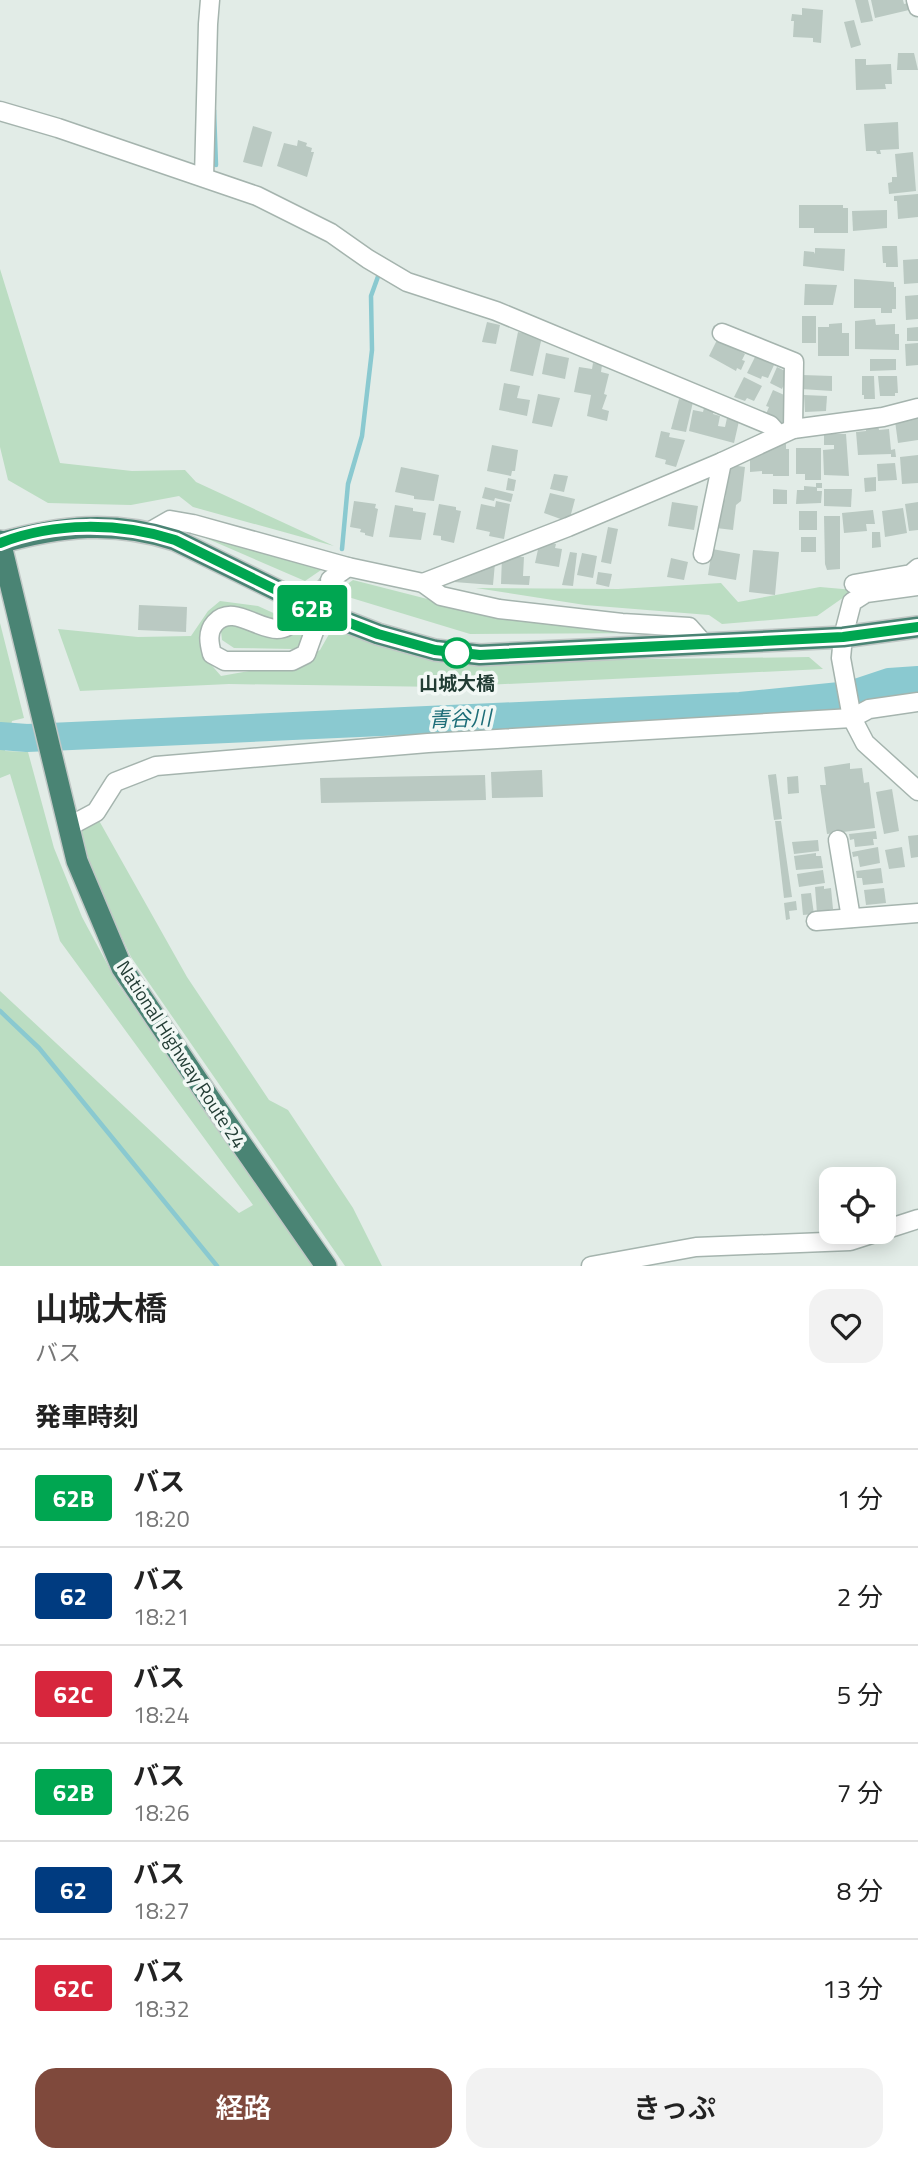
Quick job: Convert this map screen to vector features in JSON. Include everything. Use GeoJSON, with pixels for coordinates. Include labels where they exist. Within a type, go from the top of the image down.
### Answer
{"type":"FeatureCollection","features":[{"type":"Feature","properties":{"kind":"highway"},"geometry":{"type":"LineString","coordinates":[[0,542],[34,533],[75,527],[149,532],[175,540],[321,612],[378,634],[435,650],[480,655],[704,644],[842,648],[918,627]]}},
{"type":"Feature","properties":{"kind":"highway","name":"National Highway Route 24"},"geometry":{"type":"LineString","coordinates":[[0,542],[77,861],[122,968],[209,1100],[326,1266]]}},
{"type":"Feature","properties":{"kind":"street"},"geometry":{"type":"LineString","coordinates":[[204,177],[210,0]]}},
{"type":"Feature","properties":{"kind":"street"},"geometry":{"type":"LineString","coordinates":[[916,0],[918,7]]}},
{"type":"Feature","properties":{"kind":"street"},"geometry":{"type":"LineString","coordinates":[[0,111],[71,132],[257,196],[331,233],[368,260],[407,282],[496,311],[785,431]]}},
{"type":"Feature","properties":{"kind":"street"},"geometry":{"type":"LineString","coordinates":[[722,333],[794,362],[785,431]]}},
{"type":"Feature","properties":{"kind":"street"},"geometry":{"type":"LineString","coordinates":[[423,583],[568,527],[722,462],[785,431],[883,417],[918,408]]}},
{"type":"Feature","properties":{"kind":"street"},"geometry":{"type":"LineString","coordinates":[[703,554],[722,462]]}},
{"type":"Feature","properties":{"kind":"street"},"geometry":{"type":"LineString","coordinates":[[149,532],[170,520],[193,524],[348,567],[423,583],[441,596],[499,609],[622,623],[689,627],[704,644]]}},
{"type":"Feature","properties":{"kind":"street"},"geometry":{"type":"LineString","coordinates":[[330,580],[348,567]]}},
{"type":"Feature","properties":{"kind":"street"},"geometry":{"type":"LineString","coordinates":[[854,584],[911,574],[918,568]]}},
{"type":"Feature","properties":{"kind":"street"},"geometry":{"type":"LineString","coordinates":[[918,586],[866,593],[852,602],[842,648],[850,710],[865,743],[918,791]]}},
{"type":"Feature","properties":{"kind":"street"},"geometry":{"type":"LineString","coordinates":[[295,619],[288,627],[276,629],[234,615],[220,618],[211,627],[208,640],[212,654],[225,661],[292,661],[306,654],[321,612]]}},
{"type":"Feature","properties":{"kind":"street"},"geometry":{"type":"LineString","coordinates":[[68,827],[96,812],[115,782],[156,766],[869,709],[918,702]]}},
{"type":"Feature","properties":{"kind":"street"},"geometry":{"type":"LineString","coordinates":[[838,840],[851,918]]}},
{"type":"Feature","properties":{"kind":"street"},"geometry":{"type":"LineString","coordinates":[[816,921],[918,913]]}},
{"type":"Feature","properties":{"kind":"street"},"geometry":{"type":"LineString","coordinates":[[896,1226],[918,1219]]}},
{"type":"Feature","properties":{"kind":"street"},"geometry":{"type":"LineString","coordinates":[[591,1266],[696,1247],[819,1242]]}},
{"type":"Feature","properties":{"kind":"green space"},"geometry":{"type":"Polygon","coordinates":[[[0,269],[60,463],[132,471],[185,470],[196,482],[334,546],[193,507],[179,496],[131,505],[48,503],[8,480],[0,447],[0,269]]]}},
{"type":"Feature","properties":{"kind":"green space"},"geometry":{"type":"Polygon","coordinates":[[[185,529],[324,568],[305,581],[185,529]]]}},
{"type":"Feature","properties":{"kind":"green space"},"geometry":{"type":"Polygon","coordinates":[[[353,580],[494,616],[663,633],[470,634],[335,593],[353,580]]]}},
{"type":"Feature","properties":{"kind":"green space"},"geometry":{"type":"Polygon","coordinates":[[[721,583],[738,602],[820,587],[854,590],[817,616],[722,624],[709,615],[585,605],[476,588],[618,589],[721,583]]]}},
{"type":"Feature","properties":{"kind":"green space"},"geometry":{"type":"Polygon","coordinates":[[[220,601],[258,606],[280,616],[269,620],[208,620],[200,637],[201,653],[221,676],[299,662],[320,650],[332,629],[443,662],[809,657],[823,669],[444,687],[229,684],[80,691],[58,629],[138,637],[191,636],[208,611],[220,601]]]}},
{"type":"Feature","properties":{"kind":"green space"},"geometry":{"type":"Polygon","coordinates":[[[303,618],[308,627],[306,642],[293,649],[234,648],[222,640],[221,631],[227,621],[260,623],[303,618]]]}},
{"type":"Feature","properties":{"kind":"green space"},"geometry":{"type":"Polygon","coordinates":[[[0,623],[24,718],[12,721],[5,751],[28,752],[54,848],[82,917],[118,984],[314,1266],[0,1266],[0,991],[239,1213],[253,1205],[60,941],[10,774],[0,778],[0,623]]]}},
{"type":"Feature","properties":{"kind":"green space"},"geometry":{"type":"Polygon","coordinates":[[[97,817],[187,977],[269,1100],[288,1110],[353,1208],[382,1266],[345,1266],[131,957],[94,877],[76,829],[97,817]]]}},
{"type":"Feature","properties":{"kind":"building"},"geometry":{"type":"Polygon","coordinates":[[[855,0],[868,0],[873,21],[861,23],[855,0]]]}},
{"type":"Feature","properties":{"kind":"building"},"geometry":{"type":"Polygon","coordinates":[[[871,0],[903,0],[904,4],[908,3],[909,10],[875,18],[871,0]]]}},
{"type":"Feature","properties":{"kind":"building"},"geometry":{"type":"Polygon","coordinates":[[[802,8],[823,10],[821,43],[813,42],[813,38],[793,37],[792,14],[802,15],[802,8]]]}},
{"type":"Feature","properties":{"kind":"building"},"geometry":{"type":"Polygon","coordinates":[[[854,20],[861,45],[851,48],[844,22],[854,20]]]}},
{"type":"Feature","properties":{"kind":"building"},"geometry":{"type":"Polygon","coordinates":[[[898,53],[914,53],[918,70],[897,70],[898,53]]]}},
{"type":"Feature","properties":{"kind":"building"},"geometry":{"type":"Polygon","coordinates":[[[855,59],[866,59],[866,65],[891,64],[892,84],[885,84],[886,89],[856,90],[855,59]]]}},
{"type":"Feature","properties":{"kind":"building"},"geometry":{"type":"Polygon","coordinates":[[[898,122],[899,149],[880,150],[881,154],[866,151],[864,124],[898,122]]]}},
{"type":"Feature","properties":{"kind":"building"},"geometry":{"type":"Polygon","coordinates":[[[253,126],[272,132],[262,167],[243,162],[253,126]]]}},
{"type":"Feature","properties":{"kind":"building"},"geometry":{"type":"Polygon","coordinates":[[[298,140],[307,143],[306,146],[314,152],[307,177],[277,166],[284,143],[297,146],[298,140]]]}},
{"type":"Feature","properties":{"kind":"building"},"geometry":{"type":"Polygon","coordinates":[[[913,152],[916,191],[889,194],[888,183],[892,182],[892,177],[897,177],[895,154],[913,152]]]}},
{"type":"Feature","properties":{"kind":"building"},"geometry":{"type":"Polygon","coordinates":[[[918,194],[918,217],[898,219],[894,196],[918,194]]]}},
{"type":"Feature","properties":{"kind":"building"},"geometry":{"type":"Polygon","coordinates":[[[799,205],[843,205],[843,208],[848,208],[848,233],[814,233],[814,228],[799,228],[799,205]]]}},
{"type":"Feature","properties":{"kind":"building"},"geometry":{"type":"Polygon","coordinates":[[[887,210],[887,228],[853,231],[852,211],[887,210]]]}},
{"type":"Feature","properties":{"kind":"building"},"geometry":{"type":"Polygon","coordinates":[[[882,246],[897,246],[898,267],[886,267],[886,263],[883,263],[882,246]]]}},
{"type":"Feature","properties":{"kind":"building"},"geometry":{"type":"Polygon","coordinates":[[[815,248],[845,249],[844,271],[803,266],[804,251],[815,254],[815,248]]]}},
{"type":"Feature","properties":{"kind":"building"},"geometry":{"type":"Polygon","coordinates":[[[918,259],[918,283],[904,284],[903,260],[918,259]]]}},
{"type":"Feature","properties":{"kind":"building"},"geometry":{"type":"Polygon","coordinates":[[[854,279],[894,282],[896,309],[892,309],[892,313],[881,313],[881,308],[854,308],[854,279]]]}},
{"type":"Feature","properties":{"kind":"building"},"geometry":{"type":"Polygon","coordinates":[[[805,284],[837,285],[833,305],[804,305],[805,284]]]}},
{"type":"Feature","properties":{"kind":"building"},"geometry":{"type":"Polygon","coordinates":[[[918,295],[918,319],[906,320],[905,296],[918,295]]]}},
{"type":"Feature","properties":{"kind":"building"},"geometry":{"type":"Polygon","coordinates":[[[802,316],[816,316],[816,343],[802,343],[802,316]]]}},
{"type":"Feature","properties":{"kind":"building"},"geometry":{"type":"Polygon","coordinates":[[[875,319],[876,325],[895,324],[895,334],[899,334],[899,350],[855,349],[855,321],[875,319]]]}},
{"type":"Feature","properties":{"kind":"building"},"geometry":{"type":"Polygon","coordinates":[[[487,322],[500,325],[496,344],[482,342],[487,322]]]}},
{"type":"Feature","properties":{"kind":"building"},"geometry":{"type":"Polygon","coordinates":[[[842,323],[842,333],[849,333],[849,356],[818,356],[818,327],[842,323]]]}},
{"type":"Feature","properties":{"kind":"building"},"geometry":{"type":"Polygon","coordinates":[[[918,327],[918,341],[907,341],[907,328],[918,327]]]}},
{"type":"Feature","properties":{"kind":"building"},"geometry":{"type":"Polygon","coordinates":[[[518,332],[542,337],[533,376],[510,371],[518,332]]]}},
{"type":"Feature","properties":{"kind":"building"},"geometry":{"type":"Polygon","coordinates":[[[717,340],[728,345],[730,343],[745,354],[741,370],[737,368],[736,371],[709,356],[717,340]]]}},
{"type":"Feature","properties":{"kind":"building"},"geometry":{"type":"Polygon","coordinates":[[[918,343],[918,365],[906,366],[905,344],[918,343]]]}},
{"type":"Feature","properties":{"kind":"building"},"geometry":{"type":"Polygon","coordinates":[[[546,353],[569,358],[565,379],[542,374],[546,353]]]}},
{"type":"Feature","properties":{"kind":"building"},"geometry":{"type":"Polygon","coordinates":[[[755,357],[774,365],[768,378],[762,376],[761,379],[747,373],[755,357]]]}},
{"type":"Feature","properties":{"kind":"building"},"geometry":{"type":"Polygon","coordinates":[[[870,359],[896,359],[896,370],[870,371],[870,359]]]}},
{"type":"Feature","properties":{"kind":"building"},"geometry":{"type":"Polygon","coordinates":[[[593,363],[602,365],[601,372],[609,374],[604,394],[607,395],[602,409],[609,411],[607,421],[587,416],[591,395],[574,392],[579,367],[592,369],[593,363]]]}},
{"type":"Feature","properties":{"kind":"building"},"geometry":{"type":"Polygon","coordinates":[[[777,367],[789,373],[782,389],[770,383],[777,367]]]}},
{"type":"Feature","properties":{"kind":"building"},"geometry":{"type":"Polygon","coordinates":[[[802,375],[832,376],[832,391],[801,389],[802,375]]]}},
{"type":"Feature","properties":{"kind":"building"},"geometry":{"type":"Polygon","coordinates":[[[862,376],[874,376],[875,399],[864,399],[862,376]]]}},
{"type":"Feature","properties":{"kind":"building"},"geometry":{"type":"Polygon","coordinates":[[[878,376],[897,376],[898,393],[895,393],[895,396],[880,396],[878,376]]]}},
{"type":"Feature","properties":{"kind":"building"},"geometry":{"type":"Polygon","coordinates":[[[744,377],[762,386],[754,401],[734,397],[744,377]]]}},
{"type":"Feature","properties":{"kind":"building"},"geometry":{"type":"Polygon","coordinates":[[[504,383],[520,386],[517,398],[530,400],[527,416],[499,410],[504,383]]]}},
{"type":"Feature","properties":{"kind":"building"},"geometry":{"type":"Polygon","coordinates":[[[773,390],[791,398],[784,425],[766,414],[769,407],[766,406],[773,390]]]}},
{"type":"Feature","properties":{"kind":"building"},"geometry":{"type":"Polygon","coordinates":[[[538,394],[560,398],[552,427],[532,423],[538,394]]]}},
{"type":"Feature","properties":{"kind":"building"},"geometry":{"type":"Polygon","coordinates":[[[804,395],[827,396],[826,411],[805,412],[804,395]]]}},
{"type":"Feature","properties":{"kind":"building"},"geometry":{"type":"Polygon","coordinates":[[[679,399],[693,402],[686,432],[671,429],[679,399]]]}},
{"type":"Feature","properties":{"kind":"building"},"geometry":{"type":"Polygon","coordinates":[[[704,408],[720,416],[718,426],[725,427],[727,418],[739,421],[734,443],[689,431],[693,410],[703,412],[704,408]]]}},
{"type":"Feature","properties":{"kind":"building"},"geometry":{"type":"Polygon","coordinates":[[[918,418],[918,440],[898,443],[895,421],[918,418]]]}},
{"type":"Feature","properties":{"kind":"building"},"geometry":{"type":"Polygon","coordinates":[[[878,425],[879,430],[889,429],[891,450],[895,449],[896,457],[891,457],[891,454],[858,455],[856,432],[866,431],[866,426],[878,425]]]}},
{"type":"Feature","properties":{"kind":"building"},"geometry":{"type":"Polygon","coordinates":[[[661,431],[670,433],[669,437],[685,440],[676,467],[655,457],[661,431]]]}},
{"type":"Feature","properties":{"kind":"building"},"geometry":{"type":"Polygon","coordinates":[[[824,434],[846,434],[849,476],[824,475],[823,450],[834,449],[834,445],[824,445],[824,434]]]}},
{"type":"Feature","properties":{"kind":"building"},"geometry":{"type":"Polygon","coordinates":[[[777,444],[786,444],[786,449],[789,449],[789,476],[762,474],[762,471],[750,472],[750,452],[777,447],[777,444]]]}},
{"type":"Feature","properties":{"kind":"building"},"geometry":{"type":"Polygon","coordinates":[[[492,445],[518,450],[515,471],[512,471],[511,476],[487,471],[492,445]]]}},
{"type":"Feature","properties":{"kind":"building"},"geometry":{"type":"Polygon","coordinates":[[[796,448],[821,448],[821,480],[805,480],[805,474],[796,474],[796,448]]]}},
{"type":"Feature","properties":{"kind":"building"},"geometry":{"type":"Polygon","coordinates":[[[918,455],[918,483],[902,484],[900,457],[918,455]]]}},
{"type":"Feature","properties":{"kind":"building"},"geometry":{"type":"Polygon","coordinates":[[[895,463],[897,480],[878,481],[877,464],[895,463]]]}},
{"type":"Feature","properties":{"kind":"building"},"geometry":{"type":"Polygon","coordinates":[[[731,465],[745,467],[741,501],[736,505],[733,530],[716,528],[722,499],[725,500],[731,465]]]}},
{"type":"Feature","properties":{"kind":"building"},"geometry":{"type":"Polygon","coordinates":[[[401,467],[439,475],[434,501],[414,499],[414,496],[395,492],[401,467]]]}},
{"type":"Feature","properties":{"kind":"building"},"geometry":{"type":"Polygon","coordinates":[[[554,474],[568,476],[564,492],[550,489],[554,474]]]}},
{"type":"Feature","properties":{"kind":"building"},"geometry":{"type":"Polygon","coordinates":[[[876,477],[876,491],[865,492],[864,478],[876,477]]]}},
{"type":"Feature","properties":{"kind":"building"},"geometry":{"type":"Polygon","coordinates":[[[508,478],[516,480],[514,491],[506,490],[508,478]]]}},
{"type":"Feature","properties":{"kind":"building"},"geometry":{"type":"Polygon","coordinates":[[[816,483],[822,483],[822,488],[817,488],[817,491],[822,491],[821,503],[796,504],[797,490],[804,490],[804,486],[816,487],[816,483]]]}},
{"type":"Feature","properties":{"kind":"building"},"geometry":{"type":"Polygon","coordinates":[[[485,487],[513,494],[511,502],[482,498],[485,487]]]}},
{"type":"Feature","properties":{"kind":"building"},"geometry":{"type":"Polygon","coordinates":[[[773,489],[787,490],[787,504],[773,504],[773,489]]]}},
{"type":"Feature","properties":{"kind":"building"},"geometry":{"type":"Polygon","coordinates":[[[824,489],[852,489],[851,507],[824,506],[824,489]]]}},
{"type":"Feature","properties":{"kind":"building"},"geometry":{"type":"Polygon","coordinates":[[[550,493],[575,499],[569,522],[544,513],[550,493]]]}},
{"type":"Feature","properties":{"kind":"building"},"geometry":{"type":"Polygon","coordinates":[[[354,501],[376,504],[375,508],[378,509],[373,537],[360,532],[361,529],[350,527],[354,501]]]}},
{"type":"Feature","properties":{"kind":"building"},"geometry":{"type":"Polygon","coordinates":[[[496,501],[510,504],[504,539],[489,536],[490,532],[476,529],[481,504],[495,507],[496,501]]]}},
{"type":"Feature","properties":{"kind":"building"},"geometry":{"type":"Polygon","coordinates":[[[672,502],[698,506],[694,530],[668,526],[672,502]]]}},
{"type":"Feature","properties":{"kind":"building"},"geometry":{"type":"Polygon","coordinates":[[[918,502],[918,530],[909,531],[905,504],[918,502]]]}},
{"type":"Feature","properties":{"kind":"building"},"geometry":{"type":"Polygon","coordinates":[[[439,504],[456,507],[456,510],[461,511],[454,543],[433,535],[439,504]]]}},
{"type":"Feature","properties":{"kind":"building"},"geometry":{"type":"Polygon","coordinates":[[[395,505],[426,513],[421,540],[389,537],[395,505]]]}},
{"type":"Feature","properties":{"kind":"building"},"geometry":{"type":"Polygon","coordinates":[[[903,508],[907,533],[885,537],[882,511],[903,508]]]}},
{"type":"Feature","properties":{"kind":"building"},"geometry":{"type":"Polygon","coordinates":[[[873,510],[875,524],[866,524],[867,531],[844,533],[842,513],[873,510]]]}},
{"type":"Feature","properties":{"kind":"building"},"geometry":{"type":"Polygon","coordinates":[[[799,511],[817,511],[817,530],[799,530],[799,511]]]}},
{"type":"Feature","properties":{"kind":"building"},"geometry":{"type":"Polygon","coordinates":[[[824,516],[840,516],[840,569],[827,570],[825,564],[824,516]]]}},
{"type":"Feature","properties":{"kind":"building"},"geometry":{"type":"Polygon","coordinates":[[[608,527],[618,529],[611,564],[601,562],[608,527]]]}},
{"type":"Feature","properties":{"kind":"building"},"geometry":{"type":"Polygon","coordinates":[[[872,532],[880,532],[881,547],[872,548],[872,532]]]}},
{"type":"Feature","properties":{"kind":"building"},"geometry":{"type":"Polygon","coordinates":[[[801,537],[816,537],[816,552],[801,552],[801,537]]]}},
{"type":"Feature","properties":{"kind":"building"},"geometry":{"type":"Polygon","coordinates":[[[546,542],[556,544],[555,548],[562,549],[559,567],[535,563],[539,545],[545,546],[546,542]]]}},
{"type":"Feature","properties":{"kind":"building"},"geometry":{"type":"Polygon","coordinates":[[[712,549],[740,554],[736,580],[708,575],[712,549]]]}},
{"type":"Feature","properties":{"kind":"building"},"geometry":{"type":"Polygon","coordinates":[[[753,550],[779,552],[775,595],[749,592],[753,550]]]}},
{"type":"Feature","properties":{"kind":"building"},"geometry":{"type":"Polygon","coordinates":[[[570,552],[577,553],[573,586],[562,585],[570,552]]]}},
{"type":"Feature","properties":{"kind":"building"},"geometry":{"type":"Polygon","coordinates":[[[582,553],[597,556],[593,578],[577,575],[582,553]]]}},
{"type":"Feature","properties":{"kind":"building"},"geometry":{"type":"Polygon","coordinates":[[[502,556],[524,557],[523,576],[530,576],[529,585],[501,584],[502,556]]]}},
{"type":"Feature","properties":{"kind":"building"},"geometry":{"type":"Polygon","coordinates":[[[671,558],[688,562],[684,580],[667,577],[671,558]]]}},
{"type":"Feature","properties":{"kind":"building"},"geometry":{"type":"Polygon","coordinates":[[[495,563],[493,585],[454,582],[455,574],[495,563]]]}},
{"type":"Feature","properties":{"kind":"building"},"geometry":{"type":"Polygon","coordinates":[[[598,572],[612,574],[609,587],[596,584],[598,572]]]}},
{"type":"Feature","properties":{"kind":"building"},"geometry":{"type":"Polygon","coordinates":[[[139,605],[187,607],[186,632],[138,630],[139,605]]]}},
{"type":"Feature","properties":{"kind":"building"},"geometry":{"type":"Polygon","coordinates":[[[850,763],[850,769],[862,768],[864,783],[869,782],[875,828],[827,834],[820,785],[826,785],[824,767],[850,763]]]}},
{"type":"Feature","properties":{"kind":"building"},"geometry":{"type":"Polygon","coordinates":[[[542,770],[543,797],[492,798],[491,772],[542,770]]]}},
{"type":"Feature","properties":{"kind":"building"},"geometry":{"type":"Polygon","coordinates":[[[776,774],[782,819],[774,820],[768,775],[776,774]]]}},
{"type":"Feature","properties":{"kind":"building"},"geometry":{"type":"Polygon","coordinates":[[[485,775],[486,800],[321,803],[320,778],[485,775]]]}},
{"type":"Feature","properties":{"kind":"building"},"geometry":{"type":"Polygon","coordinates":[[[798,776],[799,793],[788,794],[787,777],[798,776]]]}},
{"type":"Feature","properties":{"kind":"building"},"geometry":{"type":"Polygon","coordinates":[[[892,789],[899,831],[884,834],[876,792],[892,789]]]}},
{"type":"Feature","properties":{"kind":"building"},"geometry":{"type":"Polygon","coordinates":[[[775,821],[781,821],[792,897],[784,898],[775,821]]]}},
{"type":"Feature","properties":{"kind":"building"},"geometry":{"type":"Polygon","coordinates":[[[876,831],[877,839],[873,839],[874,845],[855,847],[854,839],[850,840],[849,834],[876,831]]]}},
{"type":"Feature","properties":{"kind":"building"},"geometry":{"type":"Polygon","coordinates":[[[918,835],[918,857],[911,858],[908,836],[918,835]]]}},
{"type":"Feature","properties":{"kind":"building"},"geometry":{"type":"Polygon","coordinates":[[[818,840],[819,851],[794,854],[792,842],[818,840]]]}},
{"type":"Feature","properties":{"kind":"building"},"geometry":{"type":"Polygon","coordinates":[[[878,847],[880,863],[860,867],[858,856],[853,857],[852,852],[878,847]]]}},
{"type":"Feature","properties":{"kind":"building"},"geometry":{"type":"Polygon","coordinates":[[[902,847],[905,867],[889,869],[885,850],[902,847]]]}},
{"type":"Feature","properties":{"kind":"building"},"geometry":{"type":"Polygon","coordinates":[[[816,853],[816,856],[821,856],[823,868],[796,870],[794,856],[816,853]]]}},
{"type":"Feature","properties":{"kind":"building"},"geometry":{"type":"Polygon","coordinates":[[[881,868],[883,883],[863,885],[862,878],[857,878],[856,871],[881,868]]]}},
{"type":"Feature","properties":{"kind":"building"},"geometry":{"type":"Polygon","coordinates":[[[823,870],[825,883],[799,887],[797,874],[823,870]]]}},
{"type":"Feature","properties":{"kind":"building"},"geometry":{"type":"Polygon","coordinates":[[[824,886],[824,889],[831,888],[833,909],[817,913],[815,887],[824,886]]]}},
{"type":"Feature","properties":{"kind":"building"},"geometry":{"type":"Polygon","coordinates":[[[884,888],[886,903],[866,905],[864,890],[884,888]]]}},
{"type":"Feature","properties":{"kind":"building"},"geometry":{"type":"Polygon","coordinates":[[[811,893],[814,914],[803,915],[801,894],[811,893]]]}},
{"type":"Feature","properties":{"kind":"building"},"geometry":{"type":"Polygon","coordinates":[[[796,901],[797,910],[789,911],[790,919],[786,920],[784,903],[796,901]]]}},
{"type":"Feature","properties":{"kind":"waterway"},"geometry":{"type":"LineString","coordinates":[[214,110],[216,165]]}},
{"type":"Feature","properties":{"kind":"waterway"},"geometry":{"type":"LineString","coordinates":[[342,549],[348,484],[362,436],[372,350],[371,296],[380,271]]}},
{"type":"Feature","properties":{"kind":"waterway","name":"青谷川"},"geometry":{"type":"LineString","coordinates":[[0,736],[27,738],[740,706],[850,695],[889,682],[918,680]]}},
{"type":"Feature","properties":{"kind":"waterway"},"geometry":{"type":"LineString","coordinates":[[0,1011],[39,1048],[217,1266]]}},
{"type":"Feature","properties":{"kind":"tunnel"},"geometry":{"type":"LineString","coordinates":[[300,614],[330,580]]}},
{"type":"Feature","properties":{"kind":"bus line","name":"62B"},"geometry":{"type":"LineString","coordinates":[[0,543],[34,533],[75,527],[149,532],[175,540],[321,612],[359,627],[435,650],[480,655],[843,637],[918,627]]}},
{"type":"Feature","properties":{"kind":"place","name":"山城大橋"},"geometry":{"type":"Point","coordinates":[457,653]}}]}
